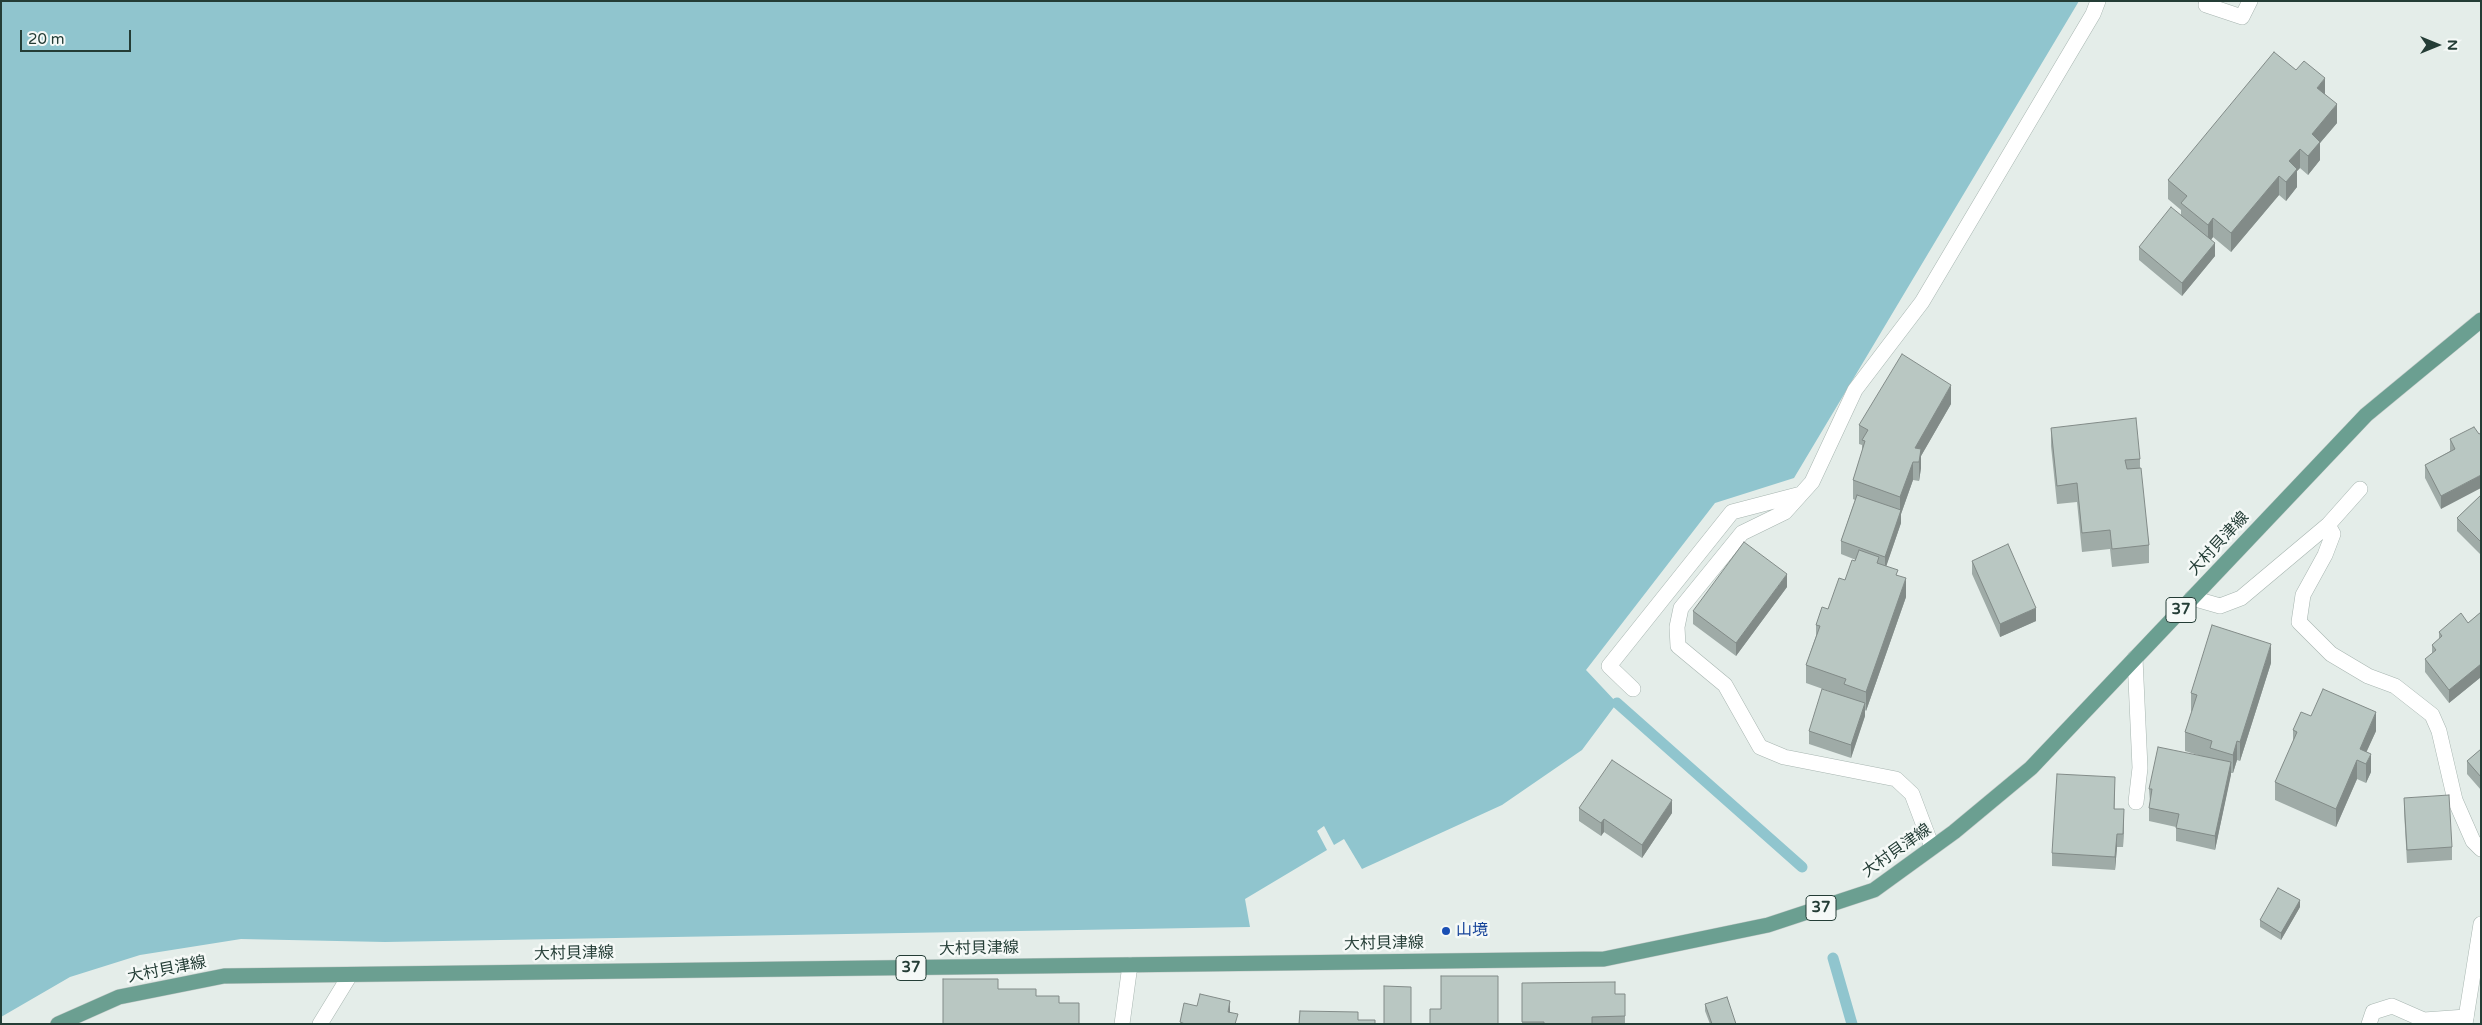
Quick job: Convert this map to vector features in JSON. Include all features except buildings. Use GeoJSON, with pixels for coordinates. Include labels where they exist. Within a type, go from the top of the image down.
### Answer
{"type":"FeatureCollection","features":[{"type":"Feature","properties":{"kind":"main road","name":"大村貝津線"},"geometry":{"type":"LineString","coordinates":[[58,1024],[119,997],[224,976],[1604,959],[1768,925],[1874,890],[1932,847],[2031,768],[2366,415],[2481,320]]}},
{"type":"Feature","properties":{"kind":"street"},"geometry":{"type":"LineString","coordinates":[[1932,847],[1912,794],[1896,779],[1784,757],[1760,747],[1725,685],[1678,646],[1677,627],[1681,608],[1742,533],[1785,512],[1812,482],[1855,390],[1922,302],[2093,14],[2098,1]]}},
{"type":"Feature","properties":{"kind":"street"},"geometry":{"type":"LineString","coordinates":[[2206,5],[2242,17],[2250,1]]}},
{"type":"Feature","properties":{"kind":"street"},"geometry":{"type":"LineString","coordinates":[[2192,598],[2220,606],[2241,598],[2328,525],[2360,489]]}},
{"type":"Feature","properties":{"kind":"street"},"geometry":{"type":"LineString","coordinates":[[1633,689],[1609,666],[1732,512],[1801,494]]}},
{"type":"Feature","properties":{"kind":"street"},"geometry":{"type":"LineString","coordinates":[[2328,525],[2333,534],[2325,555],[2303,595],[2299,622],[2331,654],[2368,676],[2395,686],[2432,715],[2439,731],[2455,800],[2473,841],[2481,849]]}},
{"type":"Feature","properties":{"kind":"street"},"geometry":{"type":"LineString","coordinates":[[2135,658],[2140,768],[2136,802]]}},
{"type":"Feature","properties":{"kind":"street"},"geometry":{"type":"LineString","coordinates":[[2370,1024],[2373,1012],[2392,1006],[2424,1020],[2465,1020],[2481,924]]}},
{"type":"Feature","properties":{"kind":"street"},"geometry":{"type":"LineString","coordinates":[[1122,1024],[1130,965]]}},
{"type":"Feature","properties":{"kind":"street"},"geometry":{"type":"LineString","coordinates":[[320,1024],[350,975]]}},
{"type":"Feature","properties":{"kind":"water"},"geometry":{"type":"Polygon","coordinates":[[[1,1],[2079,1],[1794,478],[1715,503],[1586,670],[1617,703],[1582,750],[1502,805],[1362,869],[1344,839],[1334,845],[1324,826],[1317,831],[1327,850],[1245,899],[1250,927],[385,942],[241,939],[140,955],[70,977],[1,1017],[1,1]]]}},
{"type":"Feature","properties":{"kind":"waterway"},"geometry":{"type":"LineString","coordinates":[[1617,703],[1802,867]]}},
{"type":"Feature","properties":{"kind":"waterway"},"geometry":{"type":"LineString","coordinates":[[1833,958],[1852,1024]]}},
{"type":"Feature","properties":{"kind":"place","name":"山境"},"geometry":{"type":"Point","coordinates":[1446,931]}}]}
